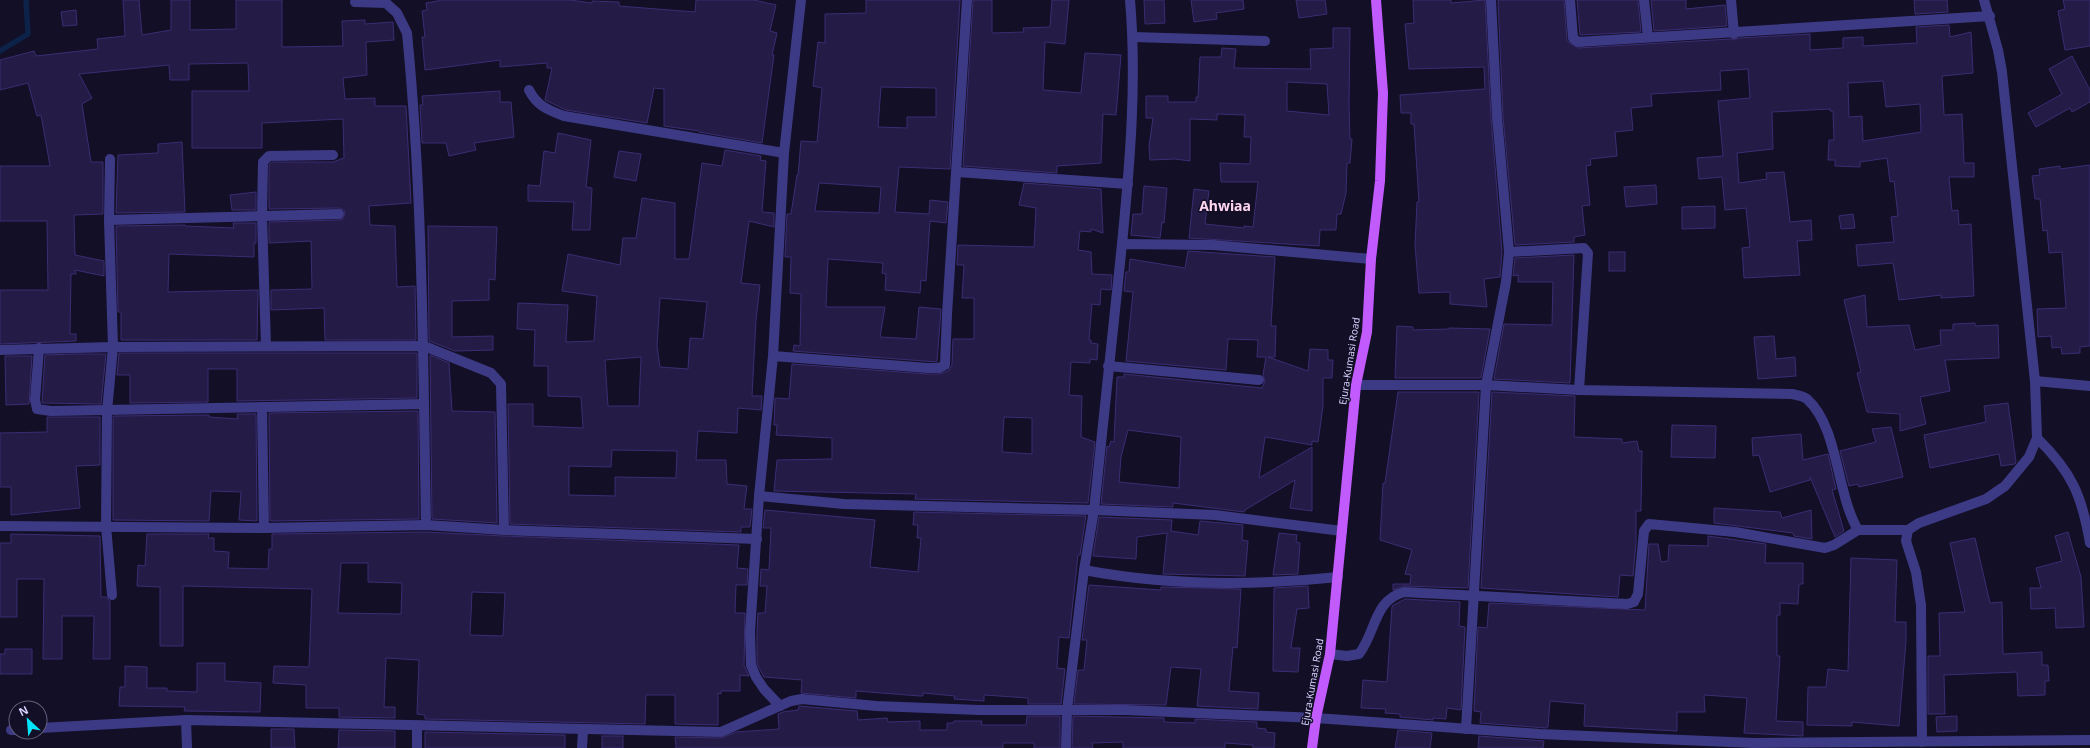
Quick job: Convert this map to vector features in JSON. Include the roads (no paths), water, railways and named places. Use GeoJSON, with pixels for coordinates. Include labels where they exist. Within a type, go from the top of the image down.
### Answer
{"type":"FeatureCollection","features":[{"type":"Feature","properties":{"kind":"main road","name":"Ejura-Kumasi Road"},"geometry":{"type":"LineString","coordinates":[[1312,748],[1316,718],[1330,654],[1356,385],[1367,332],[1371,259],[1380,181],[1383,93],[1376,0]]}},
{"type":"Feature","properties":{"kind":"street"},"geometry":{"type":"LineString","coordinates":[[780,706],[764,689],[756,677],[751,665],[750,632],[759,496],[773,356],[784,153],[801,0]]}},
{"type":"Feature","properties":{"kind":"street"},"geometry":{"type":"LineString","coordinates":[[773,356],[943,367],[945,365],[967,0]]}},
{"type":"Feature","properties":{"kind":"street"},"geometry":{"type":"LineString","coordinates":[[1066,748],[1067,710],[1084,570],[1094,510],[1128,184],[1133,38],[1130,0]]}},
{"type":"Feature","properties":{"kind":"street"},"geometry":{"type":"LineString","coordinates":[[1466,729],[1486,385],[1506,282],[1509,252],[1497,117],[1491,0]]}},
{"type":"Feature","properties":{"kind":"street"},"geometry":{"type":"LineString","coordinates":[[1570,0],[1573,38],[1575,41],[1734,34],[1817,26],[1990,16]]}},
{"type":"Feature","properties":{"kind":"street"},"geometry":{"type":"LineString","coordinates":[[1644,0],[1648,37]]}},
{"type":"Feature","properties":{"kind":"street"},"geometry":{"type":"LineString","coordinates":[[1731,0],[1734,34]]}},
{"type":"Feature","properties":{"kind":"street"},"geometry":{"type":"LineString","coordinates":[[1330,654],[1347,656],[1359,654],[1367,645],[1382,604],[1393,595],[1404,592],[1627,604],[1634,602],[1638,594],[1644,531],[1649,524],[1735,532],[1825,548],[1834,545],[1858,530],[1908,530],[1918,523],[1986,499],[2005,486],[2029,457],[2037,438],[2035,381],[2002,72],[1990,16],[1984,0]]}},
{"type":"Feature","properties":{"kind":"street"},"geometry":{"type":"LineString","coordinates":[[355,2],[386,3],[397,14],[407,33],[419,193],[424,346],[426,525]]}},
{"type":"Feature","properties":{"kind":"street"},"geometry":{"type":"LineString","coordinates":[[1133,38],[1265,41]]}},
{"type":"Feature","properties":{"kind":"street"},"geometry":{"type":"LineString","coordinates":[[529,90],[534,100],[547,110],[564,116],[784,153]]}},
{"type":"Feature","properties":{"kind":"street"},"geometry":{"type":"LineString","coordinates":[[266,346],[262,216],[263,162],[268,156],[332,155]]}},
{"type":"Feature","properties":{"kind":"street"},"geometry":{"type":"LineString","coordinates":[[110,159],[109,220],[113,347],[107,411],[106,526],[112,595]]}},
{"type":"Feature","properties":{"kind":"street"},"geometry":{"type":"LineString","coordinates":[[957,172],[1128,184]]}},
{"type":"Feature","properties":{"kind":"street"},"geometry":{"type":"LineString","coordinates":[[109,220],[338,214]]}},
{"type":"Feature","properties":{"kind":"street"},"geometry":{"type":"LineString","coordinates":[[1122,244],[1213,245],[1371,259]]}},
{"type":"Feature","properties":{"kind":"street"},"geometry":{"type":"LineString","coordinates":[[1509,252],[1584,248],[1588,253],[1579,390]]}},
{"type":"Feature","properties":{"kind":"street"},"geometry":{"type":"LineString","coordinates":[[0,350],[113,347],[424,346],[491,374],[503,388],[504,530]]}},
{"type":"Feature","properties":{"kind":"street"},"geometry":{"type":"LineString","coordinates":[[39,348],[35,400],[37,409],[50,411],[424,404]]}},
{"type":"Feature","properties":{"kind":"street"},"geometry":{"type":"LineString","coordinates":[[1108,366],[1258,380]]}},
{"type":"Feature","properties":{"kind":"street"},"geometry":{"type":"LineString","coordinates":[[2035,381],[2090,386]]}},
{"type":"Feature","properties":{"kind":"street"},"geometry":{"type":"LineString","coordinates":[[1356,385],[1486,385],[1579,390],[1792,394],[1806,398],[1818,412],[1829,436],[1850,513],[1858,530]]}},
{"type":"Feature","properties":{"kind":"street"},"geometry":{"type":"LineString","coordinates":[[262,407],[264,528]]}},
{"type":"Feature","properties":{"kind":"street"},"geometry":{"type":"LineString","coordinates":[[2037,438],[2066,469],[2075,487],[2090,543]]}},
{"type":"Feature","properties":{"kind":"street"},"geometry":{"type":"LineString","coordinates":[[759,496],[844,504],[1094,510],[1215,515],[1342,531]]}},
{"type":"Feature","properties":{"kind":"street"},"geometry":{"type":"LineString","coordinates":[[0,526],[264,528],[426,525],[504,530],[757,539]]}},
{"type":"Feature","properties":{"kind":"street"},"geometry":{"type":"LineString","coordinates":[[1908,530],[1906,541],[1916,572],[1921,605],[1922,742]]}},
{"type":"Feature","properties":{"kind":"street"},"geometry":{"type":"LineString","coordinates":[[1084,570],[1122,578],[1209,584],[1294,582],[1338,577]]}},
{"type":"Feature","properties":{"kind":"street"},"geometry":{"type":"LineString","coordinates":[[48,728],[186,720],[721,732],[780,706],[802,699],[876,706],[979,710],[1125,710],[1316,718],[1631,743],[1783,745],[2090,740]]}},
{"type":"Feature","properties":{"kind":"street"},"geometry":{"type":"LineString","coordinates":[[186,720],[187,748]]}},
{"type":"Feature","properties":{"kind":"street"},"geometry":{"type":"LineString","coordinates":[[417,726],[417,748]]}},
{"type":"Feature","properties":{"kind":"street"},"geometry":{"type":"LineString","coordinates":[[582,748],[583,730]]}},
{"type":"Feature","properties":{"kind":"waterway"},"geometry":{"type":"LineString","coordinates":[[0,51],[28,34],[26,0]]}},
{"type":"Feature","properties":{"kind":"district","name":"Ahwiaa"},"geometry":{"type":"Point","coordinates":[1225,206]}}]}
